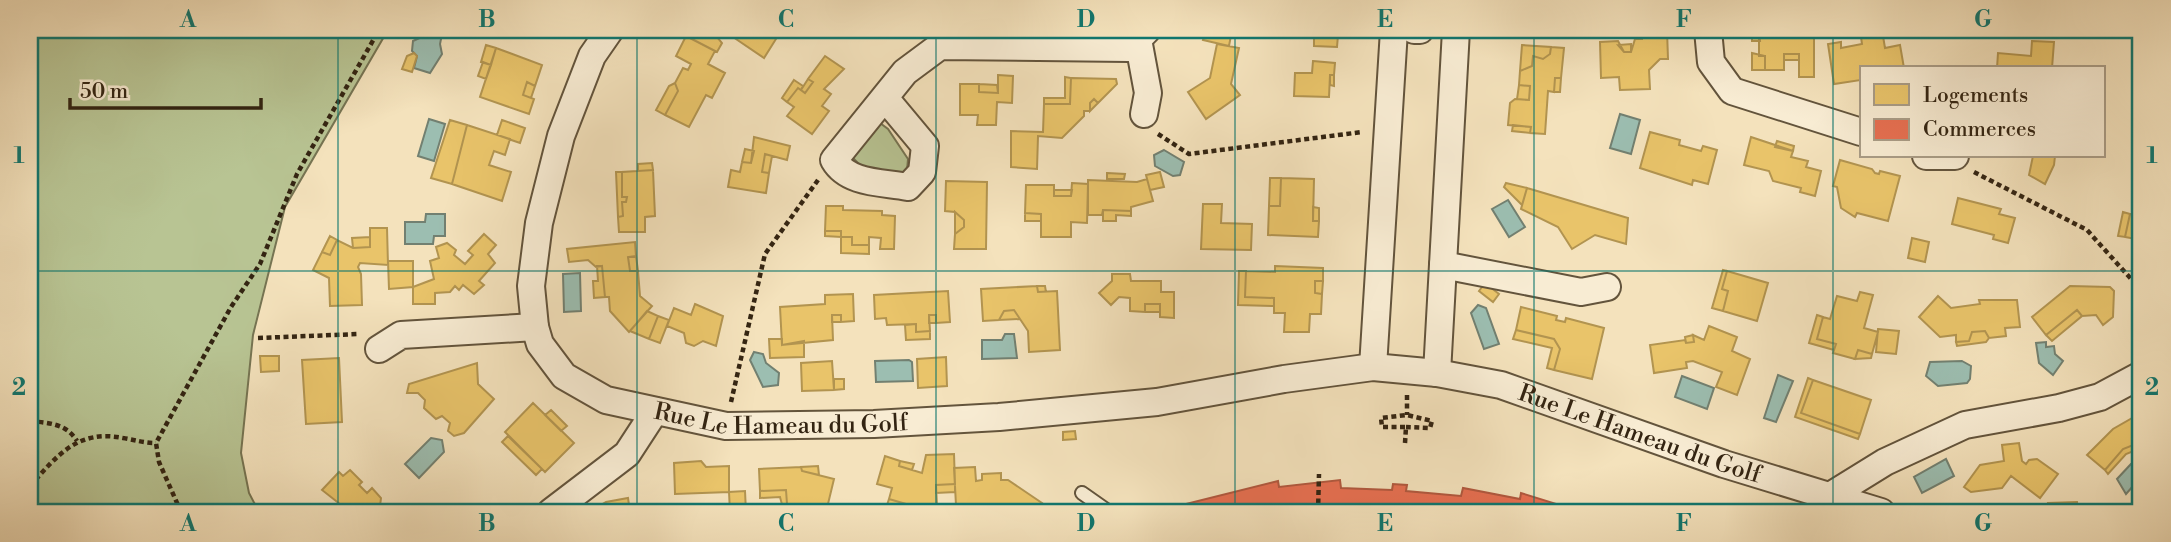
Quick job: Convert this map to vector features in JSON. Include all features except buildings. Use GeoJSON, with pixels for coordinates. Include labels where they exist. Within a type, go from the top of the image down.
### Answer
{"type":"FeatureCollection","features":[{"type":"Feature","properties":{"kind":"street","name":"Rue Le Hameau du Golf"},"geometry":{"type":"LineString","coordinates":[[610,30],[592,56],[561,136],[539,223],[531,286],[535,327],[540,344],[564,376],[606,400],[726,426],[874,424],[1157,402],[1284,379],[1373,367],[1437,373],[1501,386],[1724,464],[1881,512]]}},
{"type":"Feature","properties":{"kind":"street"},"geometry":{"type":"LineString","coordinates":[[1373,367],[1394,30]]}},
{"type":"Feature","properties":{"kind":"street"},"geometry":{"type":"LineString","coordinates":[[1414,30],[1420,30]]}},
{"type":"Feature","properties":{"kind":"street"},"geometry":{"type":"LineString","coordinates":[[1437,373],[1455,30]]}},
{"type":"Feature","properties":{"kind":"street"},"geometry":{"type":"LineString","coordinates":[[1708,30],[1711,62],[1732,91],[1860,132]]}},
{"type":"Feature","properties":{"kind":"street"},"geometry":{"type":"LineString","coordinates":[[885,99],[925,146],[922,172],[908,187],[849,175],[841,172],[834,160],[905,72],[940,46],[1129,48],[1142,34]]}},
{"type":"Feature","properties":{"kind":"street"},"geometry":{"type":"LineString","coordinates":[[1142,34],[1148,93],[1144,114]]}},
{"type":"Feature","properties":{"kind":"street"},"geometry":{"type":"LineString","coordinates":[[1443,265],[1581,292],[1607,286]]}},
{"type":"Feature","properties":{"kind":"street"},"geometry":{"type":"LineString","coordinates":[[379,349],[401,335],[535,327]]}},
{"type":"Feature","properties":{"kind":"street"},"geometry":{"type":"LineString","coordinates":[[1830,496],[1885,462],[1965,425],[2059,408],[2100,397],[2141,375]]}},
{"type":"Feature","properties":{"kind":"street"},"geometry":{"type":"LineString","coordinates":[[551,512],[627,454],[655,411]]}},
{"type":"Feature","properties":{"kind":"lane"},"geometry":{"type":"LineString","coordinates":[[1082,493],[1109,512]]}},
{"type":"Feature","properties":{"kind":"path"},"geometry":{"type":"LineString","coordinates":[[181,512],[159,461],[156,443],[232,307],[260,264],[297,174],[361,56],[379,30]]}},
{"type":"Feature","properties":{"kind":"path"},"geometry":{"type":"LineString","coordinates":[[1144,114],[1161,139],[1189,154],[1388,130]]}},
{"type":"Feature","properties":{"kind":"path"},"geometry":{"type":"LineString","coordinates":[[1956,158],[2087,230],[2141,290]]}},
{"type":"Feature","properties":{"kind":"path"},"geometry":{"type":"LineString","coordinates":[[726,426],[765,254],[834,160]]}},
{"type":"Feature","properties":{"kind":"path"},"geometry":{"type":"LineString","coordinates":[[258,338],[361,334],[379,349]]}},
{"type":"Feature","properties":{"kind":"path"},"geometry":{"type":"LineString","coordinates":[[1407,415],[1432,421],[1430,428],[1406,427],[1382,427],[1381,418],[1407,415]]}},
{"type":"Feature","properties":{"kind":"path"},"geometry":{"type":"LineString","coordinates":[[30,421],[55,423],[73,434],[77,441]]}},
{"type":"Feature","properties":{"kind":"path"},"geometry":{"type":"LineString","coordinates":[[1405,443],[1406,427]]}},
{"type":"Feature","properties":{"kind":"path"},"geometry":{"type":"LineString","coordinates":[[30,486],[56,457],[77,441],[122,437],[140,443],[156,443]]}},
{"type":"Feature","properties":{"kind":"path"},"geometry":{"type":"LineString","coordinates":[[1318,512],[1319,474]]}},
{"type":"Feature","properties":{"kind":"green space"},"geometry":{"type":"Polygon","coordinates":[[[30,30],[391,30],[385,35],[285,207],[253,335],[241,453],[249,493],[259,512],[30,512],[30,30]]]}},
{"type":"Feature","properties":{"kind":"green space"},"geometry":{"type":"Polygon","coordinates":[[[876,120],[888,129],[908,159],[907,170],[900,176],[862,167],[853,158],[854,151],[876,120]]]}},
{"type":"Feature","properties":{"kind":"shaded area"},"geometry":{"type":"Polygon","coordinates":[[[426,30],[442,34],[442,54],[430,73],[414,68],[417,56],[412,51],[413,41],[424,36],[426,30]]]}},
{"type":"Feature","properties":{"kind":"shaded area"},"geometry":{"type":"Polygon","coordinates":[[[1524,30],[1567,30],[1566,38],[1523,34],[1524,30]]]}},
{"type":"Feature","properties":{"kind":"shaded area"},"geometry":{"type":"Polygon","coordinates":[[[1620,114],[1640,120],[1631,154],[1610,148],[1620,114]]]}},
{"type":"Feature","properties":{"kind":"shaded area"},"geometry":{"type":"Polygon","coordinates":[[[429,119],[445,124],[434,161],[418,156],[429,119]]]}},
{"type":"Feature","properties":{"kind":"shaded area"},"geometry":{"type":"Polygon","coordinates":[[[1164,150],[1184,162],[1180,175],[1173,176],[1155,166],[1154,155],[1164,150]]]}},
{"type":"Feature","properties":{"kind":"shaded area"},"geometry":{"type":"Polygon","coordinates":[[[1508,200],[1525,227],[1509,237],[1492,209],[1508,200]]]}},
{"type":"Feature","properties":{"kind":"shaded area"},"geometry":{"type":"Polygon","coordinates":[[[426,214],[445,214],[445,236],[434,236],[433,244],[405,244],[405,222],[425,222],[426,214]]]}},
{"type":"Feature","properties":{"kind":"shaded area"},"geometry":{"type":"Polygon","coordinates":[[[580,273],[581,311],[564,312],[563,274],[580,273]]]}},
{"type":"Feature","properties":{"kind":"shaded area"},"geometry":{"type":"Polygon","coordinates":[[[1478,305],[1486,308],[1499,344],[1484,349],[1471,313],[1478,305]]]}},
{"type":"Feature","properties":{"kind":"shaded area"},"geometry":{"type":"Polygon","coordinates":[[[1005,334],[1014,334],[1017,358],[982,359],[982,340],[1002,340],[1005,334]]]}},
{"type":"Feature","properties":{"kind":"shaded area"},"geometry":{"type":"Polygon","coordinates":[[[2046,342],[2046,347],[2054,346],[2055,354],[2063,361],[2053,375],[2039,363],[2036,343],[2046,342]]]}},
{"type":"Feature","properties":{"kind":"shaded area"},"geometry":{"type":"Polygon","coordinates":[[[754,352],[763,354],[766,363],[779,373],[778,385],[763,387],[750,360],[754,352]]]}},
{"type":"Feature","properties":{"kind":"shaded area"},"geometry":{"type":"Polygon","coordinates":[[[875,361],[912,362],[913,381],[876,382],[875,361]]]}},
{"type":"Feature","properties":{"kind":"shaded area"},"geometry":{"type":"Polygon","coordinates":[[[1962,361],[1971,366],[1967,383],[1938,386],[1926,376],[1930,362],[1962,361]]]}},
{"type":"Feature","properties":{"kind":"shaded area"},"geometry":{"type":"Polygon","coordinates":[[[1778,375],[1793,381],[1776,422],[1764,418],[1778,375]]]}},
{"type":"Feature","properties":{"kind":"shaded area"},"geometry":{"type":"Polygon","coordinates":[[[1682,376],[1714,388],[1707,409],[1675,397],[1682,376]]]}},
{"type":"Feature","properties":{"kind":"shaded area"},"geometry":{"type":"Polygon","coordinates":[[[431,438],[442,440],[444,452],[419,478],[405,464],[431,438]]]}},
{"type":"Feature","properties":{"kind":"shaded area"},"geometry":{"type":"Polygon","coordinates":[[[1946,459],[1954,476],[1922,493],[1914,477],[1946,459]]]}},
{"type":"Feature","properties":{"kind":"shaded area"},"geometry":{"type":"Polygon","coordinates":[[[2141,461],[2141,477],[2126,494],[2117,479],[2131,464],[2141,461]]]}}]}
